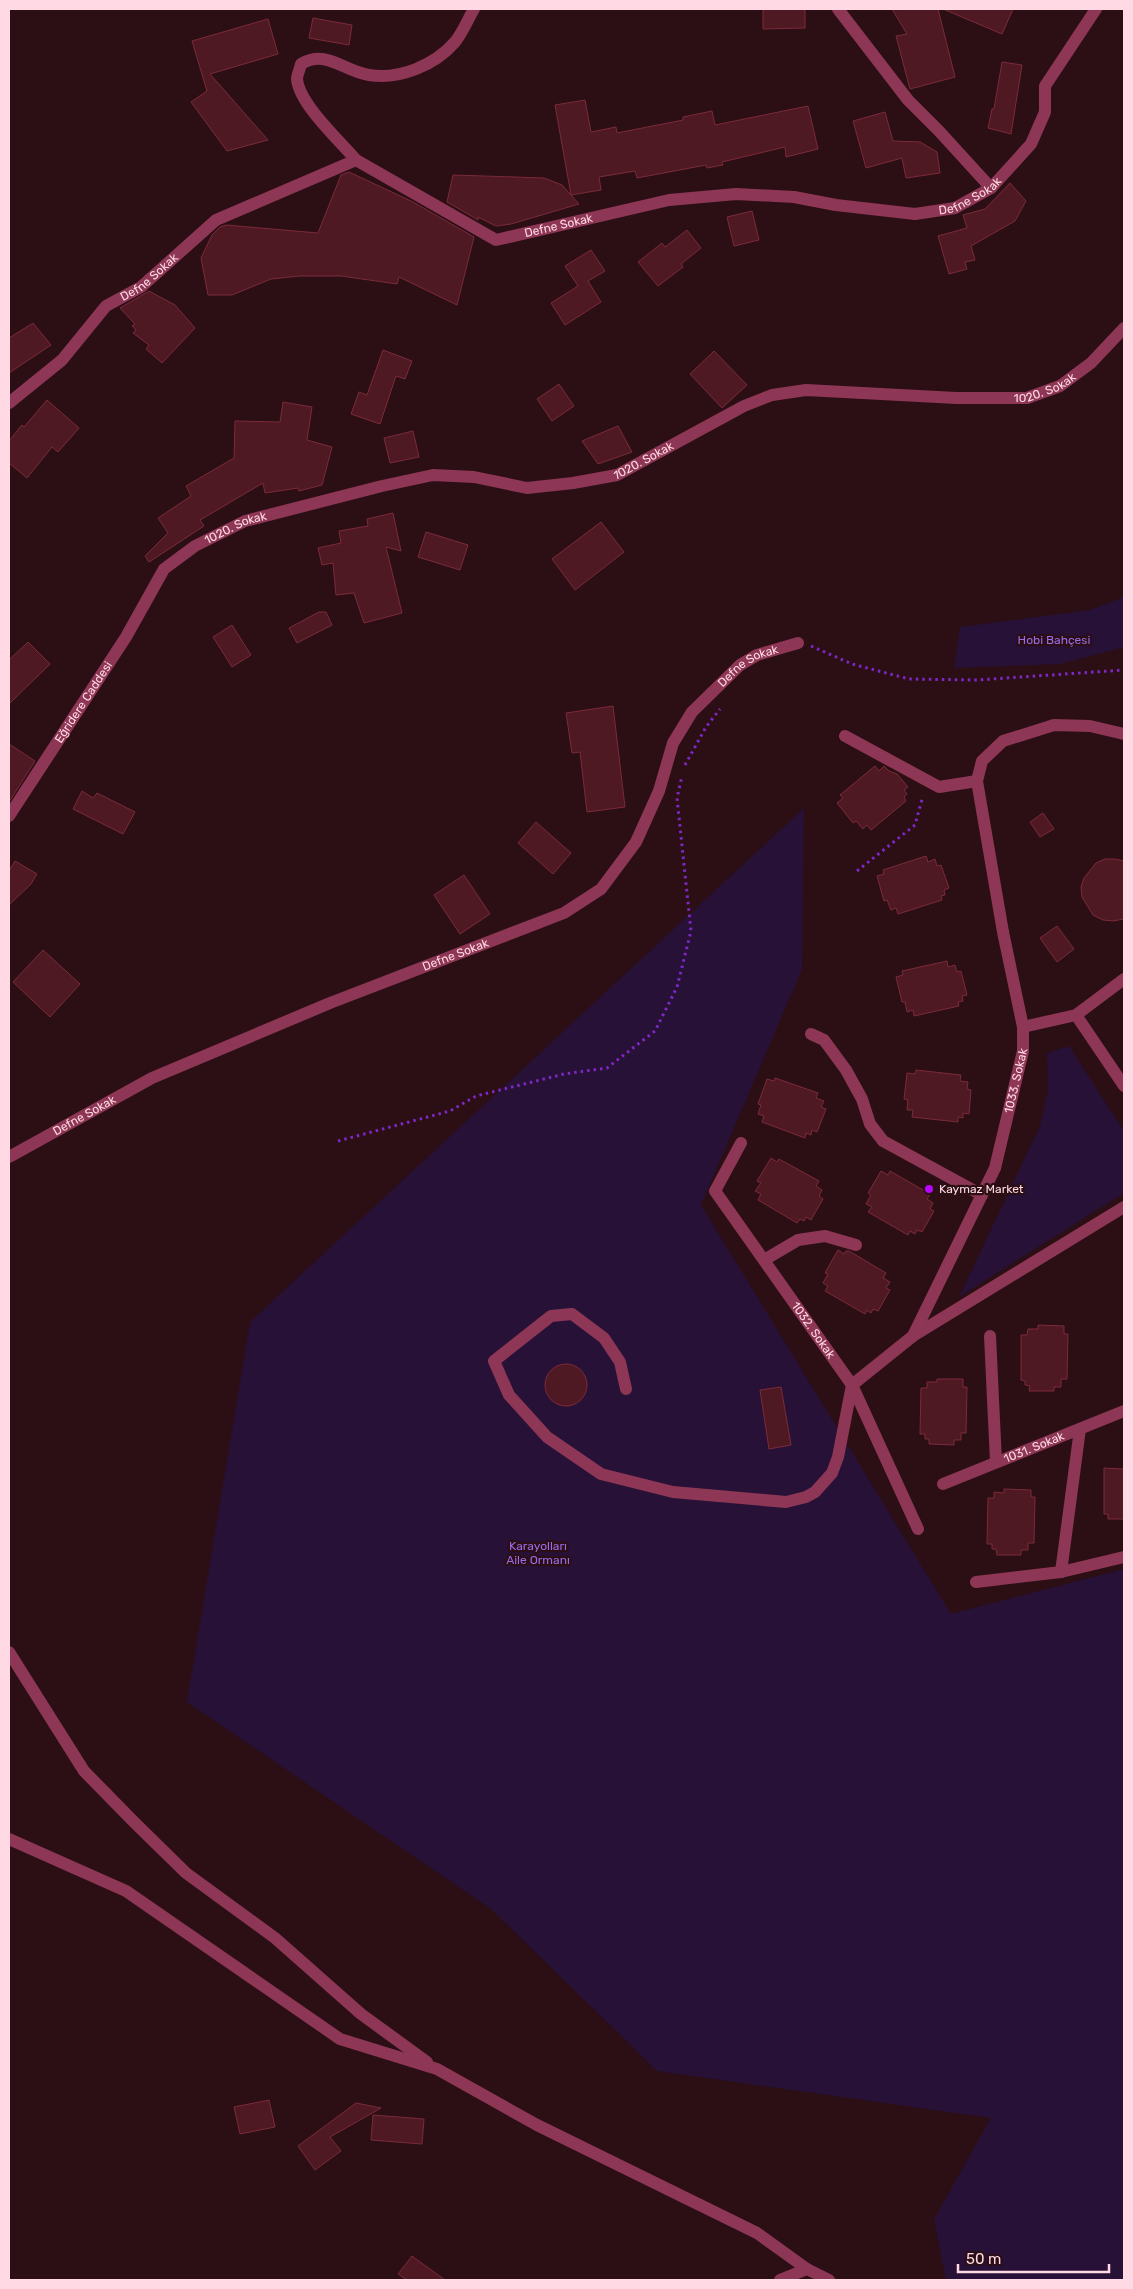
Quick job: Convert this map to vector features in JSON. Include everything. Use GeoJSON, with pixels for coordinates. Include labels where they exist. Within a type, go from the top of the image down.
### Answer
{"type":"FeatureCollection","features":[{"type":"Feature","properties":{"kind":"street"},"geometry":{"type":"LineString","coordinates":[[356,160],[300,92],[297,78],[301,64],[312,58],[324,59],[368,75],[398,75],[425,66],[455,42],[474,9]]}},
{"type":"Feature","properties":{"kind":"street"},"geometry":{"type":"LineString","coordinates":[[838,9],[908,100],[991,188]]}},
{"type":"Feature","properties":{"kind":"street","name":"Defne Sokak"},"geometry":{"type":"LineString","coordinates":[[9,403],[62,360],[106,306],[141,287],[216,220],[356,160],[496,240],[669,200],[736,194],[794,197],[836,206],[915,214],[955,208],[991,188],[1031,144],[1044,112],[1045,86],[1096,9]]}},
{"type":"Feature","properties":{"kind":"street","name":"1020. Sokak"},"geometry":{"type":"LineString","coordinates":[[154,585],[164,570],[195,546],[245,521],[364,490],[433,475],[474,477],[527,488],[573,483],[616,475],[744,406],[772,395],[806,390],[956,398],[1027,398],[1060,386],[1091,363],[1124,328]]}},
{"type":"Feature","properties":{"kind":"street","name":"Eğridere Caddesi"},"geometry":{"type":"LineString","coordinates":[[9,816],[126,637],[154,585]]}},
{"type":"Feature","properties":{"kind":"street","name":"Defne Sokak"},"geometry":{"type":"LineString","coordinates":[[9,1158],[152,1078],[330,1004],[564,914],[601,889],[636,842],[659,791],[673,743],[692,712],[740,665],[757,655],[798,643]]}},
{"type":"Feature","properties":{"kind":"street","name":"1033. Sokak"},"geometry":{"type":"LineString","coordinates":[[852,1385],[913,1336],[995,1168],[1022,1051],[1023,1027],[1002,932],[978,781],[982,761],[1003,741],[1054,725],[1090,726],[1124,734]]}},
{"type":"Feature","properties":{"kind":"street"},"geometry":{"type":"LineString","coordinates":[[846,736],[940,787],[978,781]]}},
{"type":"Feature","properties":{"kind":"street"},"geometry":{"type":"LineString","coordinates":[[1023,1027],[1076,1015],[1124,980]]}},
{"type":"Feature","properties":{"kind":"street"},"geometry":{"type":"LineString","coordinates":[[1076,1015],[1124,1086]]}},
{"type":"Feature","properties":{"kind":"street"},"geometry":{"type":"LineString","coordinates":[[812,1034],[824,1040],[846,1070],[862,1099],[870,1124],[883,1141],[982,1195]]}},
{"type":"Feature","properties":{"kind":"street","name":"1032. Sokak"},"geometry":{"type":"LineString","coordinates":[[741,1143],[715,1191],[852,1385],[918,1529]]}},
{"type":"Feature","properties":{"kind":"street"},"geometry":{"type":"LineString","coordinates":[[913,1336],[1124,1207]]}},
{"type":"Feature","properties":{"kind":"street"},"geometry":{"type":"LineString","coordinates":[[764,1260],[798,1240],[825,1236],[856,1245]]}},
{"type":"Feature","properties":{"kind":"street"},"geometry":{"type":"LineString","coordinates":[[626,1389],[620,1362],[604,1338],[572,1314],[551,1316],[494,1361],[510,1395],[548,1437],[601,1474],[682,1494],[786,1502],[806,1497],[815,1492],[832,1473],[838,1456],[852,1385]]}},
{"type":"Feature","properties":{"kind":"street"},"geometry":{"type":"LineString","coordinates":[[990,1336],[996,1462]]}},
{"type":"Feature","properties":{"kind":"street","name":"1031. Sokak"},"geometry":{"type":"LineString","coordinates":[[943,1484],[1124,1411]]}},
{"type":"Feature","properties":{"kind":"street"},"geometry":{"type":"LineString","coordinates":[[1061,1572],[1080,1429]]}},
{"type":"Feature","properties":{"kind":"street"},"geometry":{"type":"LineString","coordinates":[[976,1582],[1061,1572],[1124,1557]]}},
{"type":"Feature","properties":{"kind":"street"},"geometry":{"type":"LineString","coordinates":[[9,1652],[84,1771],[186,1873],[276,1938],[362,2014],[437,2069],[536,2125],[756,2234],[807,2269],[829,2280]]}},
{"type":"Feature","properties":{"kind":"street"},"geometry":{"type":"LineString","coordinates":[[9,1839],[126,1891],[340,2038],[437,2069]]}},
{"type":"Feature","properties":{"kind":"street"},"geometry":{"type":"LineString","coordinates":[[780,2280],[807,2269]]}},
{"type":"Feature","properties":{"kind":"path"},"geometry":{"type":"LineString","coordinates":[[798,643],[818,647],[852,664],[909,679],[976,680],[1124,670]]}},
{"type":"Feature","properties":{"kind":"path"},"geometry":{"type":"LineString","coordinates":[[338,1141],[450,1111],[476,1096],[564,1074],[607,1068],[655,1031],[677,987],[691,931],[678,798],[684,766],[706,727],[725,704]]}},
{"type":"Feature","properties":{"kind":"path"},"geometry":{"type":"LineString","coordinates":[[857,871],[915,825],[927,780]]}},
{"type":"Feature","properties":{"kind":"green space","name":"Hobi Bahçesi"},"geometry":{"type":"Polygon","coordinates":[[[1124,597],[1124,647],[1060,664],[954,668],[960,627],[1090,610],[1124,597]]]}},
{"type":"Feature","properties":{"kind":"green space","name":"Karayolları Aile Ormanı"},"geometry":{"type":"Polygon","coordinates":[[[804,808],[802,969],[701,1205],[951,1614],[1124,1569],[1124,2280],[946,2280],[934,2219],[991,2118],[657,2071],[491,1909],[187,1702],[250,1322],[804,808]]]}},
{"type":"Feature","properties":{"kind":"green space"},"geometry":{"type":"Polygon","coordinates":[[[1069,1046],[1124,1131],[1124,1193],[959,1297],[1040,1126],[1048,1092],[1047,1053],[1069,1046]]]}},
{"type":"Feature","properties":{"kind":"building"},"geometry":{"type":"Polygon","coordinates":[[[763,9],[805,9],[805,28],[763,29],[763,9]]]}},
{"type":"Feature","properties":{"kind":"building"},"geometry":{"type":"Polygon","coordinates":[[[892,9],[938,9],[955,77],[910,89],[896,36],[907,34],[892,9]]]}},
{"type":"Feature","properties":{"kind":"building"},"geometry":{"type":"Polygon","coordinates":[[[943,9],[1013,9],[1002,34],[943,9]]]}},
{"type":"Feature","properties":{"kind":"building"},"geometry":{"type":"Polygon","coordinates":[[[313,18],[352,25],[349,45],[309,38],[313,18]]]}},
{"type":"Feature","properties":{"kind":"building"},"geometry":{"type":"Polygon","coordinates":[[[268,19],[278,54],[210,74],[268,140],[227,151],[191,102],[207,91],[192,41],[268,19]]]}},
{"type":"Feature","properties":{"kind":"building"},"geometry":{"type":"Polygon","coordinates":[[[1002,62],[1022,65],[1011,134],[988,128],[992,109],[994,109],[1002,62]]]}},
{"type":"Feature","properties":{"kind":"building"},"geometry":{"type":"Polygon","coordinates":[[[585,100],[591,132],[616,127],[617,133],[683,120],[683,117],[712,111],[715,125],[808,106],[818,149],[786,157],[785,147],[722,162],[723,165],[707,168],[706,165],[637,178],[635,171],[599,177],[601,190],[571,195],[555,105],[585,100]]]}},
{"type":"Feature","properties":{"kind":"building"},"geometry":{"type":"Polygon","coordinates":[[[885,112],[893,141],[920,142],[937,152],[940,173],[906,178],[902,158],[866,168],[853,121],[885,112]]]}},
{"type":"Feature","properties":{"kind":"building"},"geometry":{"type":"Polygon","coordinates":[[[349,172],[413,202],[474,237],[457,305],[399,277],[397,284],[341,276],[300,276],[271,279],[232,295],[208,295],[201,258],[212,235],[220,227],[226,225],[318,233],[341,175],[349,172]]]}},
{"type":"Feature","properties":{"kind":"building"},"geometry":{"type":"Polygon","coordinates":[[[453,175],[544,178],[562,185],[579,204],[511,224],[496,226],[478,217],[478,220],[447,202],[453,175]]]}},
{"type":"Feature","properties":{"kind":"building"},"geometry":{"type":"Polygon","coordinates":[[[1010,183],[1026,201],[1015,221],[971,246],[975,260],[965,262],[967,269],[949,274],[938,236],[967,228],[963,215],[985,209],[1010,183]]]}},
{"type":"Feature","properties":{"kind":"building"},"geometry":{"type":"Polygon","coordinates":[[[752,211],[759,240],[734,246],[727,217],[752,211]]]}},
{"type":"Feature","properties":{"kind":"building"},"geometry":{"type":"Polygon","coordinates":[[[687,230],[701,248],[681,264],[683,267],[658,286],[638,262],[662,243],[665,247],[687,230]]]}},
{"type":"Feature","properties":{"kind":"building"},"geometry":{"type":"Polygon","coordinates":[[[591,250],[605,271],[588,281],[601,302],[565,325],[551,303],[578,286],[565,266],[591,250]]]}},
{"type":"Feature","properties":{"kind":"building"},"geometry":{"type":"Polygon","coordinates":[[[149,291],[175,305],[195,328],[162,363],[146,349],[149,345],[133,333],[136,330],[132,326],[135,324],[120,308],[149,291]]]}},
{"type":"Feature","properties":{"kind":"building"},"geometry":{"type":"Polygon","coordinates":[[[33,323],[51,345],[9,373],[9,338],[33,323]]]}},
{"type":"Feature","properties":{"kind":"building"},"geometry":{"type":"Polygon","coordinates":[[[383,350],[412,361],[405,379],[396,376],[380,424],[351,414],[359,392],[367,395],[383,350]]]}},
{"type":"Feature","properties":{"kind":"building"},"geometry":{"type":"Polygon","coordinates":[[[714,351],[747,385],[722,408],[690,374],[714,351]]]}},
{"type":"Feature","properties":{"kind":"building"},"geometry":{"type":"Polygon","coordinates":[[[559,384],[574,406],[552,421],[537,399],[559,384]]]}},
{"type":"Feature","properties":{"kind":"building"},"geometry":{"type":"Polygon","coordinates":[[[47,400],[79,428],[58,452],[52,447],[27,478],[9,463],[9,441],[47,400]]]}},
{"type":"Feature","properties":{"kind":"building"},"geometry":{"type":"Polygon","coordinates":[[[283,402],[312,407],[307,440],[332,447],[322,485],[299,491],[298,488],[265,493],[263,483],[200,520],[204,526],[149,562],[145,556],[168,533],[158,518],[191,496],[186,486],[234,458],[235,421],[280,422],[283,402]]]}},
{"type":"Feature","properties":{"kind":"building"},"geometry":{"type":"Polygon","coordinates":[[[618,426],[632,452],[598,464],[582,441],[618,426]]]}},
{"type":"Feature","properties":{"kind":"building"},"geometry":{"type":"Polygon","coordinates":[[[413,431],[419,457],[390,463],[384,438],[413,431]]]}},
{"type":"Feature","properties":{"kind":"building"},"geometry":{"type":"Polygon","coordinates":[[[393,513],[401,551],[386,547],[402,613],[364,623],[354,593],[336,595],[333,563],[322,565],[318,548],[341,543],[339,531],[368,526],[367,519],[393,513]]]}},
{"type":"Feature","properties":{"kind":"building"},"geometry":{"type":"Polygon","coordinates":[[[601,522],[624,552],[575,590],[552,559],[601,522]]]}},
{"type":"Feature","properties":{"kind":"building"},"geometry":{"type":"Polygon","coordinates":[[[426,532],[468,545],[460,570],[418,557],[426,532]]]}},
{"type":"Feature","properties":{"kind":"building"},"geometry":{"type":"Polygon","coordinates":[[[319,612],[326,612],[332,625],[297,643],[289,628],[319,612]]]}},
{"type":"Feature","properties":{"kind":"building"},"geometry":{"type":"Polygon","coordinates":[[[232,625],[251,655],[232,667],[213,637],[232,625]]]}},
{"type":"Feature","properties":{"kind":"building"},"geometry":{"type":"Polygon","coordinates":[[[28,642],[50,664],[9,704],[9,660],[28,642]]]}},
{"type":"Feature","properties":{"kind":"building"},"geometry":{"type":"Polygon","coordinates":[[[613,706],[625,807],[587,812],[580,752],[572,753],[566,713],[613,706]]]}},
{"type":"Feature","properties":{"kind":"building"},"geometry":{"type":"Polygon","coordinates":[[[9,744],[35,761],[9,802],[9,744]]]}},
{"type":"Feature","properties":{"kind":"building"},"geometry":{"type":"Polygon","coordinates":[[[875,766],[879,771],[884,766],[889,771],[897,774],[908,787],[904,790],[907,794],[904,797],[906,801],[871,830],[867,825],[863,829],[856,821],[853,823],[837,803],[843,798],[840,795],[875,766]]]}},
{"type":"Feature","properties":{"kind":"building"},"geometry":{"type":"Polygon","coordinates":[[[82,791],[93,798],[97,793],[135,812],[123,834],[73,809],[82,791]]]}},
{"type":"Feature","properties":{"kind":"building"},"geometry":{"type":"Polygon","coordinates":[[[1043,813],[1054,829],[1040,837],[1030,822],[1043,813]]]}},
{"type":"Feature","properties":{"kind":"building"},"geometry":{"type":"Polygon","coordinates":[[[536,822],[571,853],[553,874],[518,843],[536,822]]]}},
{"type":"Feature","properties":{"kind":"building"},"geometry":{"type":"Polygon","coordinates":[[[926,856],[928,862],[935,859],[937,866],[941,865],[949,888],[944,890],[945,895],[941,896],[942,900],[898,914],[896,908],[891,910],[887,900],[884,901],[877,876],[884,874],[883,870],[926,856]]]}},
{"type":"Feature","properties":{"kind":"building"},"geometry":{"type":"Polygon","coordinates":[[[1105,859],[1124,861],[1124,919],[1103,920],[1093,915],[1082,897],[1081,887],[1084,878],[1096,863],[1105,859]]]}},
{"type":"Feature","properties":{"kind":"building"},"geometry":{"type":"Polygon","coordinates":[[[15,861],[37,874],[31,884],[9,905],[9,871],[15,861]]]}},
{"type":"Feature","properties":{"kind":"building"},"geometry":{"type":"Polygon","coordinates":[[[464,875],[490,914],[460,934],[434,895],[464,875]]]}},
{"type":"Feature","properties":{"kind":"building"},"geometry":{"type":"Polygon","coordinates":[[[1057,926],[1074,949],[1057,962],[1040,938],[1057,926]]]}},
{"type":"Feature","properties":{"kind":"building"},"geometry":{"type":"Polygon","coordinates":[[[43,950],[80,984],[50,1017],[13,982],[43,950]]]}},
{"type":"Feature","properties":{"kind":"building"},"geometry":{"type":"Polygon","coordinates":[[[947,961],[948,967],[955,965],[957,972],[961,971],[967,995],[962,996],[963,1001],[958,1002],[959,1006],[914,1016],[913,1010],[907,1012],[905,1002],[902,1002],[896,977],[903,975],[902,971],[947,961]]]}},
{"type":"Feature","properties":{"kind":"building"},"geometry":{"type":"Polygon","coordinates":[[[916,1070],[961,1075],[960,1081],[968,1082],[967,1089],[971,1090],[969,1114],[963,1113],[963,1118],[958,1117],[958,1122],[912,1117],[913,1110],[907,1110],[908,1100],[904,1099],[907,1073],[915,1074],[916,1070]]]}},
{"type":"Feature","properties":{"kind":"building"},"geometry":{"type":"Polygon","coordinates":[[[775,1078],[818,1093],[816,1098],[824,1101],[821,1107],[826,1109],[817,1132],[812,1130],[811,1135],[806,1133],[805,1138],[762,1122],[764,1116],[758,1114],[761,1105],[758,1104],[767,1079],[774,1081],[775,1078]]]}},
{"type":"Feature","properties":{"kind":"building"},"geometry":{"type":"Polygon","coordinates":[[[771,1158],[777,1162],[779,1159],[819,1181],[816,1186],[822,1190],[819,1196],[823,1199],[811,1220],[806,1217],[804,1221],[800,1219],[797,1223],[758,1200],[761,1194],[755,1191],[761,1183],[757,1181],[771,1158]]]}},
{"type":"Feature","properties":{"kind":"building"},"geometry":{"type":"Polygon","coordinates":[[[881,1171],[888,1175],[890,1171],[930,1194],[927,1199],[933,1203],[930,1209],[934,1211],[922,1232],[917,1230],[915,1234],[910,1231],[908,1235],[868,1212],[872,1207],[866,1204],[871,1195],[868,1193],[881,1171]]]}},
{"type":"Feature","properties":{"kind":"building"},"geometry":{"type":"Polygon","coordinates":[[[838,1250],[844,1254],[846,1251],[849,1251],[886,1273],[883,1278],[890,1282],[886,1288],[890,1290],[878,1311],[873,1309],[871,1313],[867,1310],[865,1314],[825,1291],[828,1286],[823,1283],[828,1274],[825,1273],[838,1250]]]}},
{"type":"Feature","properties":{"kind":"building"},"geometry":{"type":"Polygon","coordinates":[[[1038,1325],[1064,1326],[1064,1334],[1068,1334],[1067,1379],[1061,1379],[1061,1387],[1054,1387],[1054,1391],[1029,1391],[1030,1386],[1025,1385],[1025,1381],[1021,1380],[1021,1335],[1027,1335],[1028,1329],[1038,1329],[1038,1325]]]}},
{"type":"Feature","properties":{"kind":"building"},"geometry":{"type":"Polygon","coordinates":[[[566,1364],[581,1370],[587,1385],[581,1400],[566,1406],[551,1400],[545,1385],[551,1370],[566,1364]]]}},
{"type":"Feature","properties":{"kind":"building"},"geometry":{"type":"Polygon","coordinates":[[[937,1379],[963,1379],[963,1387],[967,1387],[966,1433],[961,1433],[961,1440],[954,1440],[954,1445],[929,1444],[929,1439],[925,1439],[925,1434],[920,1434],[921,1388],[927,1388],[927,1382],[937,1382],[937,1379]]]}},
{"type":"Feature","properties":{"kind":"building"},"geometry":{"type":"Polygon","coordinates":[[[781,1387],[791,1445],[769,1449],[760,1390],[781,1387]]]}},
{"type":"Feature","properties":{"kind":"building"},"geometry":{"type":"Polygon","coordinates":[[[1104,1468],[1124,1469],[1124,1519],[1108,1519],[1108,1514],[1104,1514],[1104,1468]]]}},
{"type":"Feature","properties":{"kind":"building"},"geometry":{"type":"Polygon","coordinates":[[[1004,1489],[1031,1490],[1031,1497],[1035,1497],[1034,1543],[1028,1543],[1028,1550],[1021,1550],[1021,1555],[997,1555],[996,1549],[992,1549],[992,1544],[987,1544],[988,1498],[994,1498],[994,1492],[1004,1493],[1004,1489]]]}},
{"type":"Feature","properties":{"kind":"building"},"geometry":{"type":"Polygon","coordinates":[[[269,2100],[275,2127],[240,2134],[234,2107],[269,2100]]]}},
{"type":"Feature","properties":{"kind":"building"},"geometry":{"type":"Polygon","coordinates":[[[356,2103],[381,2108],[330,2137],[341,2151],[315,2170],[298,2146],[356,2103]]]}},
{"type":"Feature","properties":{"kind":"building"},"geometry":{"type":"Polygon","coordinates":[[[373,2115],[424,2119],[422,2144],[371,2140],[373,2115]]]}},
{"type":"Feature","properties":{"kind":"building"},"geometry":{"type":"Polygon","coordinates":[[[412,2256],[445,2280],[407,2280],[398,2274],[412,2256]]]}},
{"type":"Feature","properties":{"kind":"place","name":"Kaymaz Market"},"geometry":{"type":"Point","coordinates":[929,1189]}}]}
